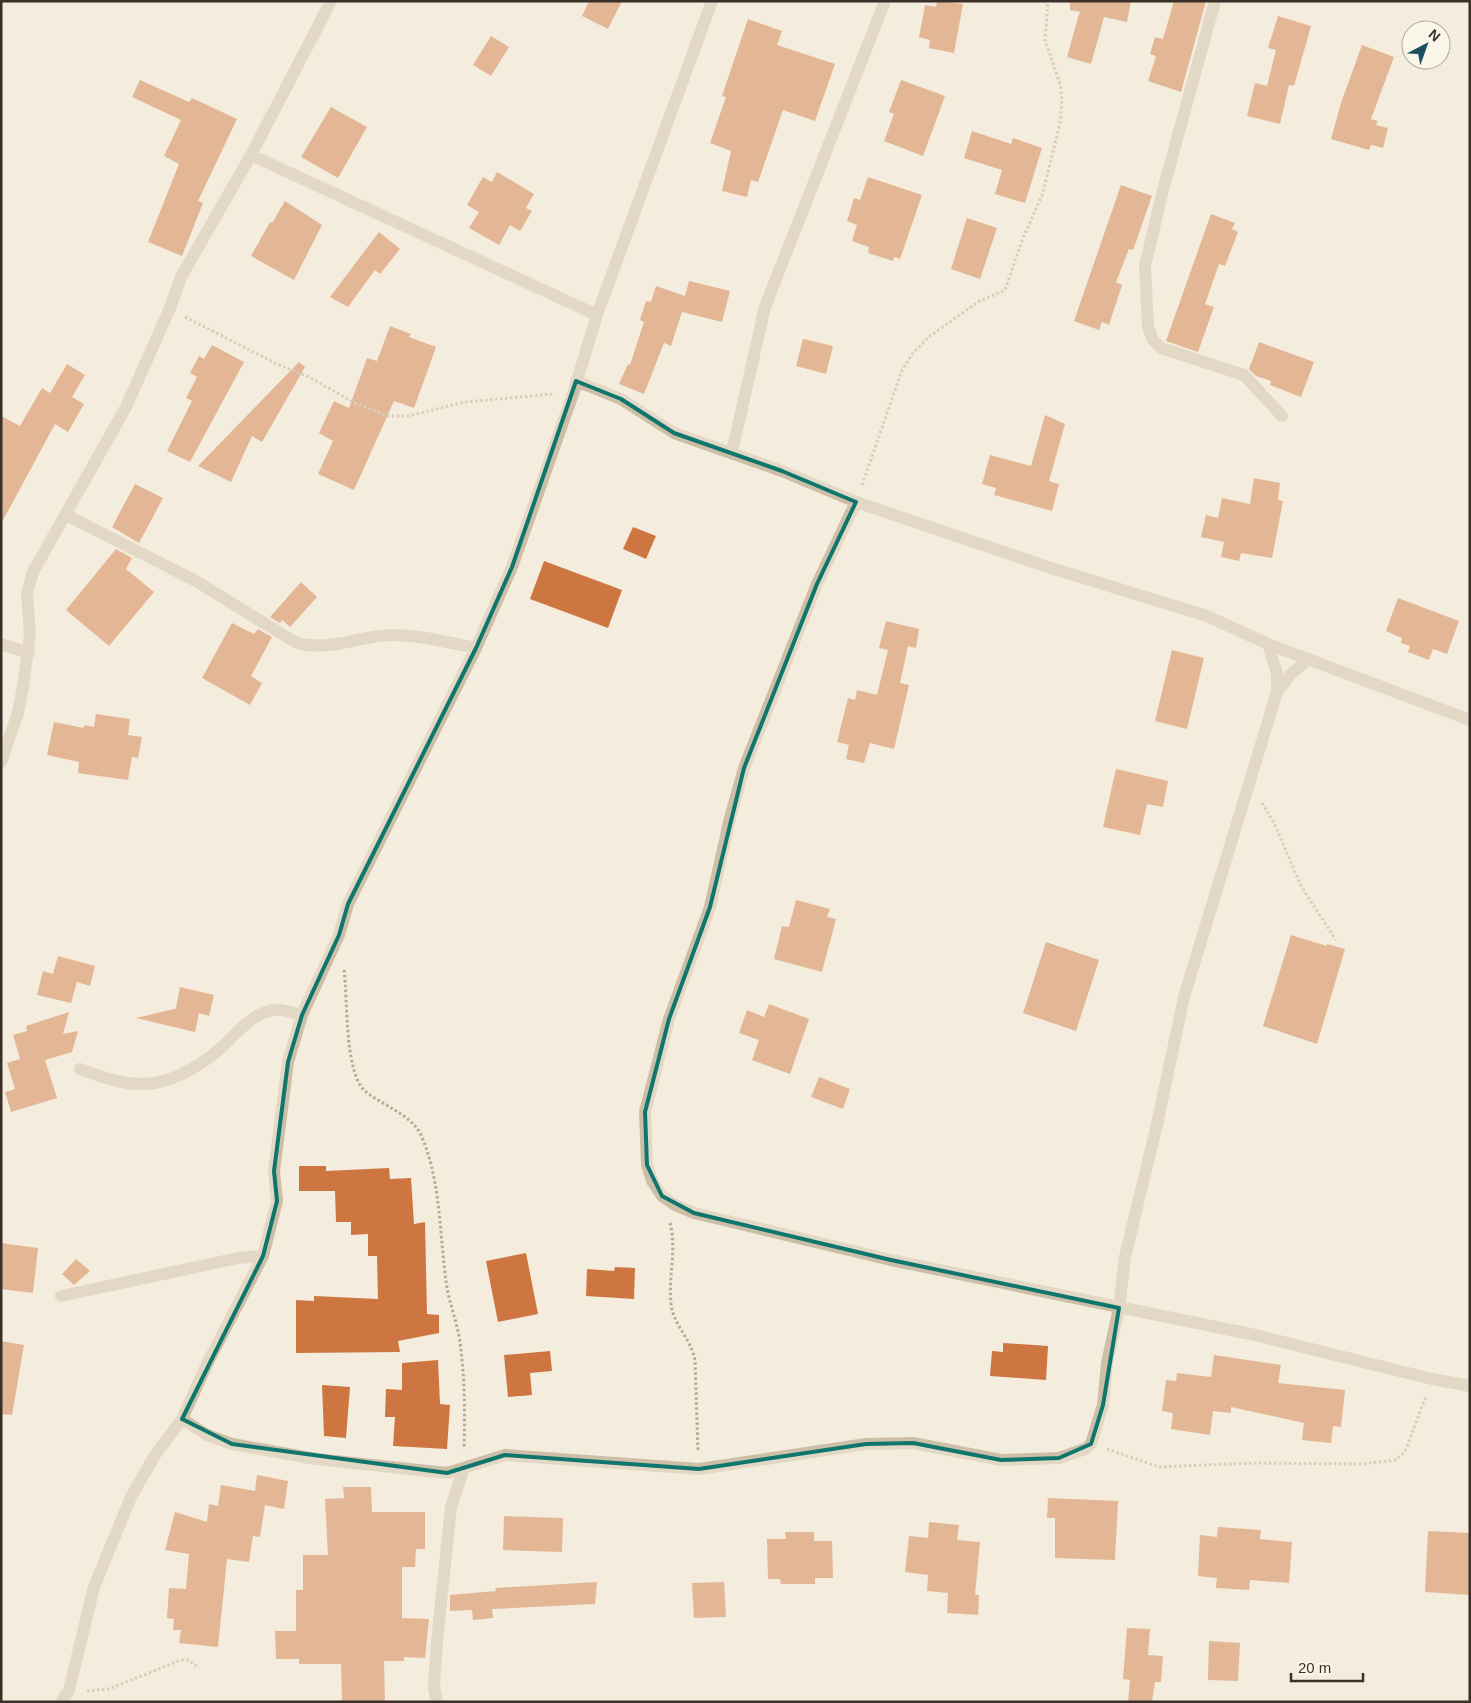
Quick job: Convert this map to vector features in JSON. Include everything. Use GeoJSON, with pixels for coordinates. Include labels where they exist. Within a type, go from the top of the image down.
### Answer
{"type":"FeatureCollection","features":[{"type":"Feature","properties":{"kind":"street"},"geometry":{"type":"LineString","coordinates":[[1,762],[18,712],[29,653],[30,634],[27,593],[39,557],[66,515],[126,407],[170,308],[181,277],[251,156],[331,1]]}},
{"type":"Feature","properties":{"kind":"street"},"geometry":{"type":"LineString","coordinates":[[61,1702],[69,1690],[94,1587],[131,1498],[155,1456],[182,1420],[208,1364],[264,1256],[276,1201],[274,1170],[288,1062],[302,1015],[339,934],[348,904],[367,863],[403,797],[476,648],[512,567],[573,394],[597,315],[712,1]]}},
{"type":"Feature","properties":{"kind":"street"},"geometry":{"type":"LineString","coordinates":[[732,452],[765,307],[885,1]]}},
{"type":"Feature","properties":{"kind":"street"},"geometry":{"type":"LineString","coordinates":[[1214,1],[1162,194],[1145,266],[1148,327],[1152,340],[1161,348],[1244,375],[1282,416]]}},
{"type":"Feature","properties":{"kind":"street"},"geometry":{"type":"LineString","coordinates":[[251,156],[597,315]]}},
{"type":"Feature","properties":{"kind":"street"},"geometry":{"type":"LineString","coordinates":[[576,381],[621,399],[674,433],[732,452],[856,502],[1051,568],[1206,616],[1268,644],[1470,720]]}},
{"type":"Feature","properties":{"kind":"street"},"geometry":{"type":"LineString","coordinates":[[856,502],[817,584],[744,768],[730,818],[710,907],[669,1019],[644,1112],[647,1165],[652,1181],[662,1196],[694,1213],[787,1236],[891,1260],[1255,1335],[1432,1379],[1470,1386]]}},
{"type":"Feature","properties":{"kind":"street"},"geometry":{"type":"LineString","coordinates":[[66,515],[196,581],[295,642],[308,646],[322,646],[362,637],[394,635],[421,637],[476,648]]}},
{"type":"Feature","properties":{"kind":"street"},"geometry":{"type":"LineString","coordinates":[[1,644],[29,653]]}},
{"type":"Feature","properties":{"kind":"street"},"geometry":{"type":"LineString","coordinates":[[182,1420],[221,1442],[352,1463],[447,1473],[491,1458],[521,1455],[699,1469],[866,1444],[913,1443],[1001,1460],[1029,1460],[1059,1458],[1076,1454],[1091,1444],[1103,1406],[1107,1364],[1119,1308],[1125,1257],[1158,1120],[1184,997],[1277,692],[1277,674],[1268,644]]}},
{"type":"Feature","properties":{"kind":"street"},"geometry":{"type":"LineString","coordinates":[[1277,692],[1291,674],[1309,659]]}},
{"type":"Feature","properties":{"kind":"street"},"geometry":{"type":"LineString","coordinates":[[80,1070],[129,1084],[155,1083],[183,1073],[202,1063],[247,1023],[262,1014],[276,1010],[302,1015]]}},
{"type":"Feature","properties":{"kind":"street"},"geometry":{"type":"LineString","coordinates":[[61,1296],[229,1260],[264,1256]]}},
{"type":"Feature","properties":{"kind":"street"},"geometry":{"type":"LineString","coordinates":[[437,1702],[434,1687],[437,1641],[451,1507],[464,1468]]}},
{"type":"Feature","properties":{"kind":"path"},"geometry":{"type":"LineString","coordinates":[[856,502],[902,370],[913,353],[930,336],[978,302],[1004,290],[1023,238],[1043,193],[1060,123],[1062,101],[1060,84],[1045,40],[1048,1]]}},
{"type":"Feature","properties":{"kind":"path"},"geometry":{"type":"LineString","coordinates":[[170,308],[276,364],[308,377],[355,403],[388,416],[408,416],[464,402],[552,394],[573,394]]}},
{"type":"Feature","properties":{"kind":"path"},"geometry":{"type":"LineString","coordinates":[[1250,783],[1275,825],[1301,886],[1336,940]]}},
{"type":"Feature","properties":{"kind":"path"},"geometry":{"type":"LineString","coordinates":[[339,934],[351,1065],[363,1089],[384,1106],[410,1120],[420,1134],[433,1168],[447,1289],[458,1336],[465,1388],[464,1468]]}},
{"type":"Feature","properties":{"kind":"path"},"geometry":{"type":"LineString","coordinates":[[662,1196],[672,1231],[670,1303],[676,1319],[691,1346],[695,1360],[699,1469]]}},
{"type":"Feature","properties":{"kind":"path"},"geometry":{"type":"LineString","coordinates":[[1091,1444],[1159,1467],[1253,1463],[1362,1464],[1395,1460],[1405,1452],[1432,1379]]}},
{"type":"Feature","properties":{"kind":"path"},"geometry":{"type":"LineString","coordinates":[[69,1690],[101,1691],[181,1660],[188,1660],[199,1668]]}},
{"type":"Feature","properties":{"kind":"highlighted area"},"geometry":{"type":"Polygon","coordinates":[[[576,381],[621,399],[674,433],[782,471],[856,502],[817,584],[744,768],[710,907],[669,1019],[645,1112],[647,1165],[662,1196],[694,1213],[891,1260],[1119,1308],[1103,1405],[1091,1444],[1059,1458],[1001,1460],[913,1443],[866,1444],[699,1469],[505,1455],[447,1473],[232,1444],[182,1419],[263,1256],[277,1201],[274,1171],[288,1062],[302,1015],[339,935],[348,904],[476,648],[512,567],[576,381]]]}},
{"type":"Feature","properties":{"kind":"building"},"geometry":{"type":"Polygon","coordinates":[[[589,1],[622,1],[608,29],[582,16],[589,1]]]}},
{"type":"Feature","properties":{"kind":"building"},"geometry":{"type":"Polygon","coordinates":[[[937,1],[963,4],[954,53],[929,48],[930,40],[919,37],[925,5],[936,7],[937,1]]]}},
{"type":"Feature","properties":{"kind":"building"},"geometry":{"type":"Polygon","coordinates":[[[1070,1],[1131,1],[1127,22],[1104,17],[1091,64],[1067,57],[1081,12],[1070,10],[1070,1]]]}},
{"type":"Feature","properties":{"kind":"building"},"geometry":{"type":"Polygon","coordinates":[[[1174,1],[1206,1],[1181,92],[1148,81],[1156,56],[1150,54],[1155,37],[1163,39],[1174,1]]]}},
{"type":"Feature","properties":{"kind":"building"},"geometry":{"type":"Polygon","coordinates":[[[1278,16],[1311,26],[1294,86],[1289,85],[1280,124],[1247,116],[1255,83],[1267,86],[1276,50],[1268,48],[1278,16]]]}},
{"type":"Feature","properties":{"kind":"building"},"geometry":{"type":"Polygon","coordinates":[[[748,19],[782,31],[777,45],[835,64],[815,121],[783,110],[758,182],[751,180],[747,197],[722,191],[731,151],[710,143],[726,97],[722,96],[748,19]]]}},
{"type":"Feature","properties":{"kind":"building"},"geometry":{"type":"Polygon","coordinates":[[[491,36],[509,47],[491,76],[473,65],[491,36]]]}},
{"type":"Feature","properties":{"kind":"building"},"geometry":{"type":"Polygon","coordinates":[[[1362,45],[1394,57],[1371,119],[1378,121],[1376,125],[1388,128],[1383,148],[1371,145],[1369,150],[1331,139],[1341,103],[1362,45]]]}},
{"type":"Feature","properties":{"kind":"building"},"geometry":{"type":"Polygon","coordinates":[[[140,80],[189,102],[192,98],[237,119],[198,201],[203,203],[182,256],[148,242],[179,164],[164,156],[181,120],[132,97],[140,80]]]}},
{"type":"Feature","properties":{"kind":"building"},"geometry":{"type":"Polygon","coordinates":[[[901,80],[945,96],[923,156],[884,141],[894,114],[889,112],[901,80]]]}},
{"type":"Feature","properties":{"kind":"building"},"geometry":{"type":"Polygon","coordinates":[[[331,107],[367,127],[338,178],[301,157],[331,107]]]}},
{"type":"Feature","properties":{"kind":"building"},"geometry":{"type":"Polygon","coordinates":[[[972,131],[1011,144],[1013,138],[1042,148],[1025,203],[995,194],[1002,170],[964,158],[972,131]]]}},
{"type":"Feature","properties":{"kind":"building"},"geometry":{"type":"Polygon","coordinates":[[[497,172],[534,194],[526,208],[532,211],[520,231],[510,225],[499,245],[469,228],[479,212],[467,205],[483,177],[492,182],[497,172]]]}},
{"type":"Feature","properties":{"kind":"building"},"geometry":{"type":"Polygon","coordinates":[[[868,177],[922,195],[900,259],[894,257],[893,261],[868,253],[869,247],[852,241],[857,225],[847,221],[854,198],[860,200],[868,177]]]}},
{"type":"Feature","properties":{"kind":"building"},"geometry":{"type":"Polygon","coordinates":[[[1121,185],[1152,196],[1133,250],[1129,249],[1116,282],[1122,285],[1109,325],[1102,322],[1099,330],[1074,321],[1121,185]]]}},
{"type":"Feature","properties":{"kind":"building"},"geometry":{"type":"Polygon","coordinates":[[[285,201],[322,225],[294,280],[251,256],[270,222],[272,223],[285,201]]]}},
{"type":"Feature","properties":{"kind":"building"},"geometry":{"type":"Polygon","coordinates":[[[1211,214],[1235,223],[1232,229],[1238,232],[1225,266],[1219,264],[1205,304],[1214,307],[1198,352],[1166,341],[1211,214]]]}},
{"type":"Feature","properties":{"kind":"building"},"geometry":{"type":"Polygon","coordinates":[[[967,218],[997,228],[980,279],[951,269],[967,218]]]}},
{"type":"Feature","properties":{"kind":"building"},"geometry":{"type":"Polygon","coordinates":[[[379,232],[400,249],[380,274],[375,270],[348,307],[330,297],[379,232]]]}},
{"type":"Feature","properties":{"kind":"building"},"geometry":{"type":"Polygon","coordinates":[[[689,281],[730,291],[722,322],[682,312],[671,346],[664,343],[644,394],[619,384],[628,364],[630,365],[644,322],[640,320],[646,301],[651,302],[656,286],[685,296],[689,281]]]}},
{"type":"Feature","properties":{"kind":"building"},"geometry":{"type":"Polygon","coordinates":[[[390,326],[411,334],[409,337],[436,347],[414,408],[394,401],[354,490],[318,474],[333,441],[319,433],[334,401],[349,408],[367,358],[377,361],[390,326]]]}},
{"type":"Feature","properties":{"kind":"building"},"geometry":{"type":"Polygon","coordinates":[[[803,339],[833,346],[826,374],[796,366],[803,339]]]}},
{"type":"Feature","properties":{"kind":"building"},"geometry":{"type":"Polygon","coordinates":[[[1259,342],[1314,362],[1301,397],[1270,385],[1271,381],[1256,376],[1249,369],[1259,342]]]}},
{"type":"Feature","properties":{"kind":"building"},"geometry":{"type":"Polygon","coordinates":[[[212,345],[244,362],[190,462],[167,451],[192,401],[186,398],[197,377],[190,373],[199,356],[204,359],[212,345]]]}},
{"type":"Feature","properties":{"kind":"building"},"geometry":{"type":"Polygon","coordinates":[[[299,362],[305,367],[262,442],[252,436],[231,482],[198,466],[299,362]]]}},
{"type":"Feature","properties":{"kind":"building"},"geometry":{"type":"Polygon","coordinates":[[[67,364],[85,375],[72,397],[84,404],[68,432],[55,424],[1,524],[1,416],[20,426],[42,388],[50,393],[67,364]]]}},
{"type":"Feature","properties":{"kind":"building"},"geometry":{"type":"Polygon","coordinates":[[[1045,415],[1065,424],[1049,481],[1059,484],[1052,511],[994,495],[996,488],[982,484],[990,455],[1031,466],[1045,415]]]}},
{"type":"Feature","properties":{"kind":"building"},"geometry":{"type":"Polygon","coordinates":[[[1254,478],[1280,483],[1278,500],[1283,501],[1272,558],[1241,553],[1239,561],[1221,557],[1224,542],[1201,537],[1206,515],[1218,518],[1222,498],[1250,504],[1254,478]]]}},
{"type":"Feature","properties":{"kind":"building"},"geometry":{"type":"Polygon","coordinates":[[[135,484],[163,498],[139,543],[112,527],[135,484]]]}},
{"type":"Feature","properties":{"kind":"building"},"geometry":{"type":"Polygon","coordinates":[[[633,527],[656,536],[646,559],[623,549],[633,527]]]}},
{"type":"Feature","properties":{"kind":"building"},"geometry":{"type":"Polygon","coordinates":[[[116,549],[132,558],[126,569],[154,592],[109,646],[66,610],[116,549]]]}},
{"type":"Feature","properties":{"kind":"building"},"geometry":{"type":"Polygon","coordinates":[[[544,561],[622,590],[608,628],[530,599],[544,561]]]}},
{"type":"Feature","properties":{"kind":"building"},"geometry":{"type":"Polygon","coordinates":[[[301,582],[317,597],[290,627],[282,620],[280,623],[270,617],[301,582]]]}},
{"type":"Feature","properties":{"kind":"building"},"geometry":{"type":"Polygon","coordinates":[[[1398,598],[1459,621],[1447,654],[1433,649],[1429,660],[1408,652],[1410,646],[1401,643],[1402,638],[1386,631],[1398,598]]]}},
{"type":"Feature","properties":{"kind":"building"},"geometry":{"type":"Polygon","coordinates":[[[886,621],[919,629],[916,648],[908,646],[900,683],[909,685],[894,749],[870,743],[864,763],[846,759],[849,745],[837,742],[848,698],[855,700],[857,690],[877,695],[888,650],[879,648],[886,621]]]}},
{"type":"Feature","properties":{"kind":"building"},"geometry":{"type":"Polygon","coordinates":[[[232,623],[254,634],[258,629],[272,637],[251,676],[262,683],[250,705],[202,678],[232,623]]]}},
{"type":"Feature","properties":{"kind":"building"},"geometry":{"type":"Polygon","coordinates":[[[1172,650],[1204,658],[1187,729],[1155,721],[1172,650]]]}},
{"type":"Feature","properties":{"kind":"building"},"geometry":{"type":"Polygon","coordinates":[[[96,714],[130,719],[128,735],[142,737],[138,758],[132,757],[128,780],[78,773],[79,762],[47,755],[54,722],[84,728],[84,725],[94,727],[96,714]]]}},
{"type":"Feature","properties":{"kind":"building"},"geometry":{"type":"Polygon","coordinates":[[[1116,769],[1168,781],[1163,807],[1147,804],[1140,835],[1103,827],[1116,769]]]}},
{"type":"Feature","properties":{"kind":"building"},"geometry":{"type":"Polygon","coordinates":[[[796,900],[830,909],[827,917],[836,919],[822,972],[774,959],[782,926],[789,927],[796,900]]]}},
{"type":"Feature","properties":{"kind":"building"},"geometry":{"type":"Polygon","coordinates":[[[1291,935],[1327,946],[1327,944],[1345,949],[1317,1044],[1263,1026],[1291,935]]]}},
{"type":"Feature","properties":{"kind":"building"},"geometry":{"type":"Polygon","coordinates":[[[1046,942],[1099,960],[1076,1031],[1023,1013],[1046,942]]]}},
{"type":"Feature","properties":{"kind":"building"},"geometry":{"type":"Polygon","coordinates":[[[58,956],[95,966],[90,986],[77,982],[71,1003],[37,995],[43,971],[53,974],[58,956]]]}},
{"type":"Feature","properties":{"kind":"building"},"geometry":{"type":"Polygon","coordinates":[[[180,987],[214,995],[209,1016],[199,1013],[195,1032],[136,1018],[178,1008],[176,1008],[180,987]]]}},
{"type":"Feature","properties":{"kind":"building"},"geometry":{"type":"Polygon","coordinates":[[[769,1004],[809,1019],[790,1074],[752,1060],[759,1040],[739,1033],[747,1010],[764,1017],[769,1004]]]}},
{"type":"Feature","properties":{"kind":"building"},"geometry":{"type":"Polygon","coordinates":[[[69,1012],[63,1034],[78,1031],[72,1052],[45,1060],[57,1098],[11,1112],[5,1092],[15,1089],[7,1063],[20,1059],[13,1035],[27,1031],[26,1026],[69,1012]]]}},
{"type":"Feature","properties":{"kind":"building"},"geometry":{"type":"Polygon","coordinates":[[[819,1077],[850,1089],[843,1109],[811,1097],[819,1077]]]}},
{"type":"Feature","properties":{"kind":"building"},"geometry":{"type":"Polygon","coordinates":[[[299,1166],[326,1166],[326,1171],[389,1168],[390,1179],[411,1178],[414,1224],[425,1222],[427,1314],[439,1315],[439,1333],[398,1341],[400,1352],[296,1353],[296,1300],[314,1301],[314,1296],[378,1299],[377,1256],[368,1256],[368,1234],[351,1235],[351,1222],[336,1222],[335,1191],[299,1191],[299,1166]]]}},
{"type":"Feature","properties":{"kind":"building"},"geometry":{"type":"Polygon","coordinates":[[[1,1243],[38,1248],[33,1293],[1,1289],[1,1243]]]}},
{"type":"Feature","properties":{"kind":"building"},"geometry":{"type":"Polygon","coordinates":[[[526,1253],[538,1314],[498,1322],[486,1261],[526,1253]]]}},
{"type":"Feature","properties":{"kind":"building"},"geometry":{"type":"Polygon","coordinates":[[[76,1259],[90,1271],[74,1285],[62,1274],[76,1259]]]}},
{"type":"Feature","properties":{"kind":"building"},"geometry":{"type":"Polygon","coordinates":[[[615,1267],[635,1268],[634,1299],[586,1296],[587,1269],[614,1271],[615,1267]]]}},
{"type":"Feature","properties":{"kind":"building"},"geometry":{"type":"Polygon","coordinates":[[[1,1341],[24,1345],[12,1415],[1,1414],[1,1341]]]}},
{"type":"Feature","properties":{"kind":"building"},"geometry":{"type":"Polygon","coordinates":[[[1003,1343],[1048,1346],[1046,1380],[990,1376],[992,1351],[1003,1352],[1003,1343]]]}},
{"type":"Feature","properties":{"kind":"building"},"geometry":{"type":"Polygon","coordinates":[[[550,1351],[552,1371],[530,1373],[532,1395],[508,1397],[504,1355],[550,1351]]]}},
{"type":"Feature","properties":{"kind":"building"},"geometry":{"type":"Polygon","coordinates":[[[1214,1355],[1281,1365],[1278,1383],[1345,1390],[1341,1427],[1333,1426],[1331,1443],[1302,1440],[1304,1423],[1231,1407],[1231,1413],[1213,1411],[1210,1435],[1171,1429],[1173,1413],[1162,1411],[1166,1380],[1176,1381],[1177,1373],[1211,1377],[1214,1355]]]}},
{"type":"Feature","properties":{"kind":"building"},"geometry":{"type":"Polygon","coordinates":[[[438,1360],[440,1404],[450,1405],[447,1449],[393,1446],[395,1417],[385,1417],[386,1389],[402,1390],[402,1363],[438,1360]]]}},
{"type":"Feature","properties":{"kind":"building"},"geometry":{"type":"Polygon","coordinates":[[[322,1385],[350,1387],[346,1438],[324,1436],[322,1385]]]}},
{"type":"Feature","properties":{"kind":"building"},"geometry":{"type":"Polygon","coordinates":[[[257,1475],[288,1481],[284,1509],[265,1505],[260,1537],[253,1536],[249,1562],[227,1559],[218,1647],[179,1643],[181,1630],[173,1630],[174,1619],[167,1618],[169,1588],[186,1589],[189,1554],[165,1550],[175,1512],[207,1522],[209,1504],[218,1506],[221,1485],[255,1491],[257,1475]]]}},
{"type":"Feature","properties":{"kind":"building"},"geometry":{"type":"Polygon","coordinates":[[[343,1487],[371,1487],[372,1512],[425,1512],[425,1549],[416,1549],[415,1567],[402,1567],[402,1618],[429,1619],[425,1658],[404,1657],[404,1661],[384,1661],[385,1702],[342,1702],[341,1664],[299,1664],[299,1659],[276,1659],[275,1631],[296,1631],[296,1590],[303,1590],[303,1555],[328,1555],[325,1499],[344,1498],[343,1487]]]}},
{"type":"Feature","properties":{"kind":"building"},"geometry":{"type":"Polygon","coordinates":[[[1048,1498],[1118,1501],[1115,1560],[1055,1558],[1055,1518],[1047,1518],[1048,1498]]]}},
{"type":"Feature","properties":{"kind":"building"},"geometry":{"type":"Polygon","coordinates":[[[504,1516],[563,1518],[562,1552],[503,1550],[504,1516]]]}},
{"type":"Feature","properties":{"kind":"building"},"geometry":{"type":"Polygon","coordinates":[[[929,1522],[959,1525],[957,1540],[980,1542],[975,1595],[979,1595],[978,1615],[947,1613],[948,1593],[927,1591],[928,1575],[905,1572],[909,1536],[928,1538],[929,1522]]]}},
{"type":"Feature","properties":{"kind":"building"},"geometry":{"type":"Polygon","coordinates":[[[1218,1527],[1261,1530],[1260,1539],[1292,1542],[1289,1583],[1250,1580],[1249,1590],[1216,1588],[1217,1578],[1198,1576],[1200,1535],[1217,1537],[1218,1527]]]}},
{"type":"Feature","properties":{"kind":"building"},"geometry":{"type":"Polygon","coordinates":[[[1428,1531],[1470,1533],[1470,1595],[1425,1592],[1428,1531]]]}},
{"type":"Feature","properties":{"kind":"building"},"geometry":{"type":"Polygon","coordinates":[[[785,1532],[814,1532],[814,1541],[832,1541],[833,1578],[815,1578],[815,1584],[781,1584],[780,1579],[768,1579],[767,1539],[786,1539],[785,1532]]]}},
{"type":"Feature","properties":{"kind":"building"},"geometry":{"type":"Polygon","coordinates":[[[597,1582],[595,1604],[492,1609],[493,1618],[473,1620],[472,1610],[450,1611],[450,1595],[496,1591],[495,1588],[597,1582]]]}},
{"type":"Feature","properties":{"kind":"building"},"geometry":{"type":"Polygon","coordinates":[[[724,1582],[726,1617],[694,1618],[692,1583],[724,1582]]]}},
{"type":"Feature","properties":{"kind":"building"},"geometry":{"type":"Polygon","coordinates":[[[1127,1628],[1150,1629],[1148,1655],[1163,1656],[1161,1682],[1155,1682],[1152,1702],[1128,1702],[1130,1680],[1123,1679],[1127,1628]]]}},
{"type":"Feature","properties":{"kind":"building"},"geometry":{"type":"Polygon","coordinates":[[[1209,1641],[1240,1643],[1238,1681],[1208,1680],[1209,1641]]]}}]}
